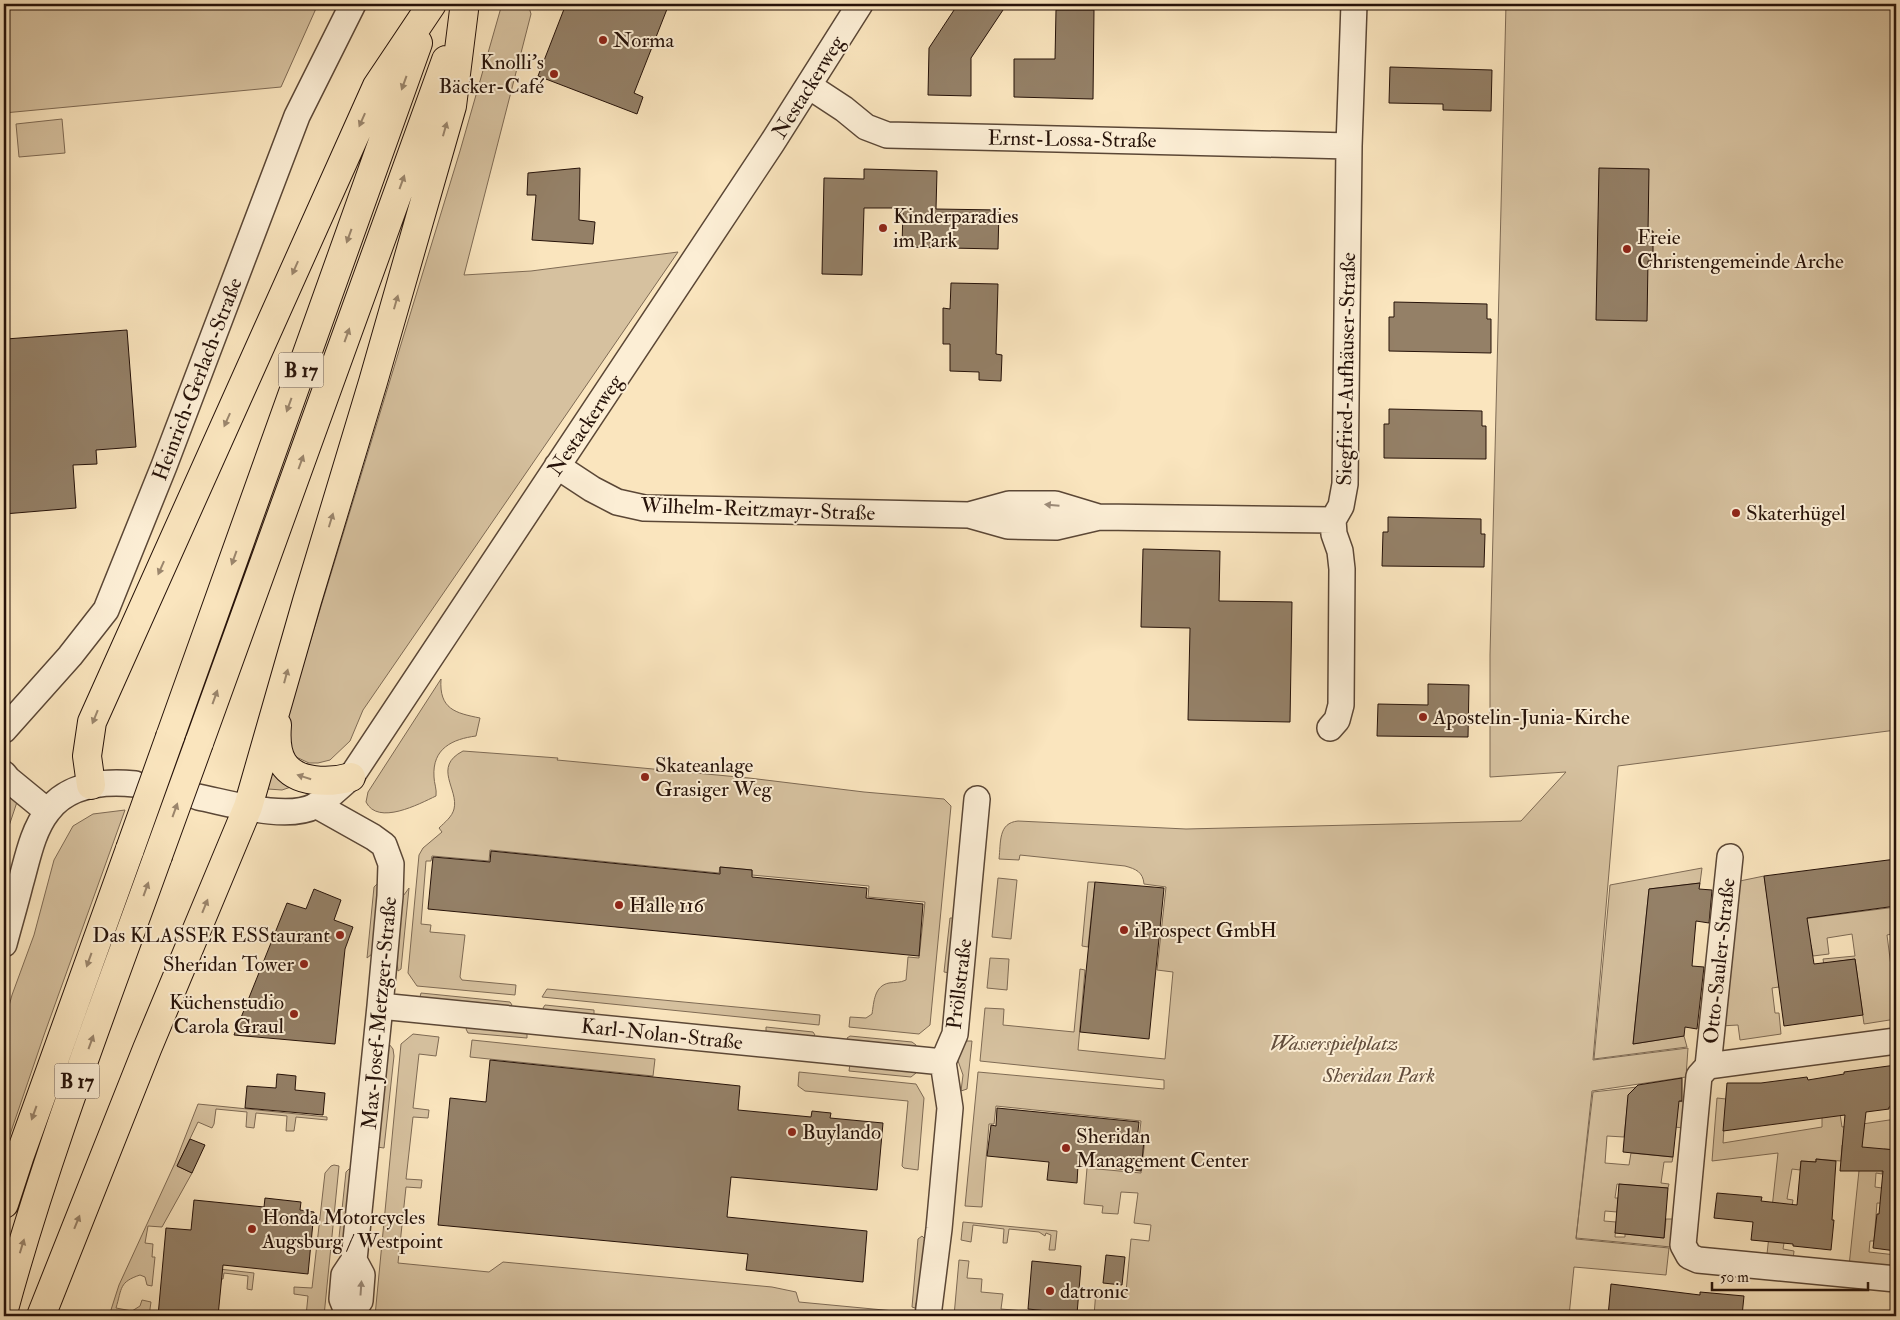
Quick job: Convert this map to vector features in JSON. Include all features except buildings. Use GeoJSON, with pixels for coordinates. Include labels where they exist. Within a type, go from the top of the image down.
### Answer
{"type":"FeatureCollection","features":[{"type":"Feature","properties":{"kind":"highway","name":"B 17"},"geometry":{"type":"LineString","coordinates":[[4,1204],[32,1121],[432,4]]}},
{"type":"Feature","properties":{"kind":"highway"},"geometry":{"type":"LineString","coordinates":[[91,785],[87,756],[92,722],[377,86],[432,4]]}},
{"type":"Feature","properties":{"kind":"highway","name":"B 17"},"geometry":{"type":"LineString","coordinates":[[4,1310],[43,1181],[158,856],[465,7]]}},
{"type":"Feature","properties":{"kind":"highway"},"geometry":{"type":"LineString","coordinates":[[40,1316],[147,1049],[248,807],[307,601],[374,382],[452,106],[465,7]]}},
{"type":"Feature","properties":{"kind":"highway"},"geometry":{"type":"LineString","coordinates":[[278,706],[277,743],[283,763],[287,768],[303,778],[314,780],[341,780],[351,777]]}},
{"type":"Feature","properties":{"kind":"street","name":"Heinrich-Gerlach-Straße"},"geometry":{"type":"LineString","coordinates":[[4,730],[70,656],[106,610],[164,466],[297,116],[353,4]]}},
{"type":"Feature","properties":{"kind":"street","name":"Nestackerweg"},"geometry":{"type":"LineString","coordinates":[[198,797],[282,813],[300,812],[316,805],[351,777],[809,86],[860,4]]}},
{"type":"Feature","properties":{"kind":"street","name":"Siegfried-Aufhäuser-Straße"},"geometry":{"type":"LineString","coordinates":[[1333,520],[1341,506],[1346,484],[1349,146],[1354,4]]}},
{"type":"Feature","properties":{"kind":"street","name":"Ernst-Lossa-Straße"},"geometry":{"type":"LineString","coordinates":[[809,86],[844,109],[866,127],[886,135],[1349,146]]}},
{"type":"Feature","properties":{"kind":"street","name":"Wilhelm-Reitzmayr-Straße"},"geometry":{"type":"LineString","coordinates":[[557,466],[592,489],[617,502],[644,508],[969,515],[1008,526],[1056,527],[1099,517],[1333,520]]}},
{"type":"Feature","properties":{"kind":"street"},"geometry":{"type":"LineString","coordinates":[[1330,728],[1337,720],[1341,705],[1342,569],[1340,551],[1334,534],[1333,520]]}},
{"type":"Feature","properties":{"kind":"street"},"geometry":{"type":"LineString","coordinates":[[4,774],[47,811]]}},
{"type":"Feature","properties":{"kind":"street"},"geometry":{"type":"LineString","coordinates":[[4,944],[33,840],[47,811],[65,796],[91,785],[114,782],[135,784]]}},
{"type":"Feature","properties":{"kind":"street","name":"Pröllstraße"},"geometry":{"type":"LineString","coordinates":[[928,1316],[940,1219],[950,1108],[944,1062],[955,1034],[977,799]]}},
{"type":"Feature","properties":{"kind":"street","name":"Max-Josef-Metzger-Straße"},"geometry":{"type":"LineString","coordinates":[[316,805],[374,837],[384,845],[391,864],[380,1006],[354,1260],[362,1275],[360,1301],[349,1315]]}},
{"type":"Feature","properties":{"kind":"street","name":"Otto-Sauler-Straße"},"geometry":{"type":"LineString","coordinates":[[1730,856],[1708,1066],[1699,1076],[1683,1245],[1689,1256],[1698,1260],[1896,1279]]}},
{"type":"Feature","properties":{"kind":"street","name":"Karl-Nolan-Straße"},"geometry":{"type":"LineString","coordinates":[[380,1006],[944,1062]]}},
{"type":"Feature","properties":{"kind":"street","name":"Otto-Sauler-Straße"},"geometry":{"type":"LineString","coordinates":[[1708,1066],[1896,1041]]}},
{"type":"Feature","properties":{"kind":"green space"},"geometry":{"type":"Polygon","coordinates":[[[4,4],[318,4],[281,87],[4,113],[4,4]]]}},
{"type":"Feature","properties":{"kind":"green space"},"geometry":{"type":"Polygon","coordinates":[[[502,4],[528,4],[531,14],[464,275],[531,271],[678,252],[363,710],[350,741],[330,760],[309,763],[294,756],[289,749],[286,721],[460,151],[502,4]]]}},
{"type":"Feature","properties":{"kind":"green space","name":"Sheridan Park"},"geometry":{"type":"Polygon","coordinates":[[[1506,4],[1896,4],[1896,730],[1618,766],[1593,1060],[1688,1048],[1686,1077],[1592,1091],[1576,1239],[1669,1248],[1666,1275],[1574,1267],[1569,1316],[1094,1316],[1096,1290],[1126,1292],[1131,1239],[1149,1241],[1151,1225],[1134,1223],[1138,1193],[1121,1192],[1118,1214],[1102,1213],[1103,1206],[1084,1204],[1087,1168],[1141,1173],[1145,1140],[1139,1139],[1141,1121],[996,1106],[994,1124],[989,1124],[982,1207],[965,1206],[978,1072],[1164,1089],[1164,1080],[980,1061],[985,1008],[1004,1009],[1003,1025],[1074,1032],[1080,969],[1085,970],[1078,1050],[1165,1059],[1173,972],[1157,970],[1166,887],[1144,884],[1138,872],[1125,866],[1020,855],[1019,860],[999,859],[1002,834],[1007,825],[1018,821],[1186,829],[1521,821],[1566,772],[1490,777],[1490,655],[1506,4]]]}},
{"type":"Feature","properties":{"kind":"green space"},"geometry":{"type":"Polygon","coordinates":[[[62,119],[65,153],[19,157],[16,124],[62,119]]]}},
{"type":"Feature","properties":{"kind":"green space"},"geometry":{"type":"Polygon","coordinates":[[[441,679],[443,697],[450,708],[463,714],[480,718],[476,736],[452,743],[440,752],[434,767],[436,796],[399,811],[389,813],[372,809],[366,802],[368,792],[441,679]]]}},
{"type":"Feature","properties":{"kind":"green space"},"geometry":{"type":"Polygon","coordinates":[[[463,751],[558,758],[557,760],[944,799],[951,806],[930,1025],[919,1034],[849,1027],[850,1017],[866,1018],[872,1014],[874,1000],[880,987],[889,983],[906,980],[908,957],[919,958],[925,902],[868,897],[869,886],[752,875],[752,870],[720,867],[719,873],[490,850],[489,861],[432,856],[431,861],[426,861],[421,924],[431,925],[430,932],[465,935],[460,977],[462,980],[516,985],[515,995],[417,986],[408,973],[419,855],[423,848],[442,832],[439,828],[453,812],[455,801],[449,779],[449,764],[454,757],[463,751]]]}},
{"type":"Feature","properties":{"kind":"green space"},"geometry":{"type":"Polygon","coordinates":[[[272,768],[297,785],[282,790],[268,789],[272,768]]]}},
{"type":"Feature","properties":{"kind":"green space"},"geometry":{"type":"Polygon","coordinates":[[[4,786],[18,799],[4,841],[4,786]]]}},
{"type":"Feature","properties":{"kind":"green space"},"geometry":{"type":"Polygon","coordinates":[[[125,810],[4,1152],[4,1024],[12,995],[34,935],[54,860],[73,826],[93,814],[125,810]]]}},
{"type":"Feature","properties":{"kind":"green space"},"geometry":{"type":"Polygon","coordinates":[[[1702,868],[1700,883],[1649,889],[1633,1044],[1684,1036],[1687,1047],[1594,1059],[1610,885],[1702,868]]]}},
{"type":"Feature","properties":{"kind":"green space"},"geometry":{"type":"Polygon","coordinates":[[[1764,876],[1771,923],[1896,907],[1896,933],[1887,935],[1896,1019],[1864,1024],[1855,959],[1833,962],[1838,997],[1829,999],[1823,959],[1855,956],[1852,934],[1827,938],[1829,954],[1813,956],[1811,945],[1779,987],[1772,988],[1775,1013],[1779,1013],[1781,1034],[1740,1040],[1738,1025],[1720,1026],[1735,882],[1764,876]]]}},
{"type":"Feature","properties":{"kind":"green space"},"geometry":{"type":"Polygon","coordinates":[[[998,878],[1017,880],[1011,939],[992,937],[998,878]]]}},
{"type":"Feature","properties":{"kind":"green space"},"geometry":{"type":"Polygon","coordinates":[[[379,882],[372,954],[367,958],[374,887],[379,882]]]}},
{"type":"Feature","properties":{"kind":"green space"},"geometry":{"type":"Polygon","coordinates":[[[1088,882],[1095,882],[1088,947],[1082,946],[1088,882]]]}},
{"type":"Feature","properties":{"kind":"green space"},"geometry":{"type":"Polygon","coordinates":[[[409,888],[401,969],[398,971],[396,953],[401,899],[409,888]]]}},
{"type":"Feature","properties":{"kind":"green space"},"geometry":{"type":"Polygon","coordinates":[[[950,918],[956,918],[950,973],[944,972],[950,918]]]}},
{"type":"Feature","properties":{"kind":"green space"},"geometry":{"type":"Polygon","coordinates":[[[990,958],[1009,959],[1007,990],[987,988],[990,958]]]}},
{"type":"Feature","properties":{"kind":"green space"},"geometry":{"type":"Polygon","coordinates":[[[547,989],[820,1015],[819,1025],[542,997],[547,989]]]}},
{"type":"Feature","properties":{"kind":"green space"},"geometry":{"type":"Polygon","coordinates":[[[421,993],[510,1002],[512,1005],[507,1008],[431,1000],[420,997],[421,993]]]}},
{"type":"Feature","properties":{"kind":"green space"},"geometry":{"type":"Polygon","coordinates":[[[545,1005],[594,1010],[594,1017],[546,1012],[543,1008],[545,1005]]]}},
{"type":"Feature","properties":{"kind":"green space"},"geometry":{"type":"Polygon","coordinates":[[[468,1026],[527,1032],[527,1038],[468,1033],[466,1029],[468,1026]]]}},
{"type":"Feature","properties":{"kind":"green space"},"geometry":{"type":"Polygon","coordinates":[[[766,1027],[813,1032],[815,1035],[811,1038],[766,1033],[766,1027]]]}},
{"type":"Feature","properties":{"kind":"green space"},"geometry":{"type":"Polygon","coordinates":[[[413,1034],[439,1037],[436,1056],[419,1054],[413,1108],[429,1110],[428,1118],[413,1117],[406,1179],[422,1180],[421,1188],[406,1187],[398,1263],[489,1272],[503,1262],[772,1287],[796,1292],[799,1302],[905,1312],[904,1316],[375,1316],[401,1044],[413,1034]]]}},
{"type":"Feature","properties":{"kind":"green space"},"geometry":{"type":"Polygon","coordinates":[[[850,1036],[912,1042],[916,1045],[916,1048],[849,1042],[847,1038],[850,1036]]]}},
{"type":"Feature","properties":{"kind":"green space"},"geometry":{"type":"Polygon","coordinates":[[[472,1040],[655,1059],[653,1076],[470,1057],[472,1040]]]}},
{"type":"Feature","properties":{"kind":"green space"},"geometry":{"type":"Polygon","coordinates":[[[965,1041],[972,1041],[967,1089],[961,1091],[963,1075],[957,1058],[965,1041]]]}},
{"type":"Feature","properties":{"kind":"green space"},"geometry":{"type":"Polygon","coordinates":[[[389,1044],[393,1049],[394,1056],[384,1148],[377,1147],[385,1063],[389,1044]]]}},
{"type":"Feature","properties":{"kind":"green space"},"geometry":{"type":"Polygon","coordinates":[[[850,1064],[916,1073],[911,1077],[849,1071],[850,1064]]]}},
{"type":"Feature","properties":{"kind":"green space"},"geometry":{"type":"Polygon","coordinates":[[[799,1072],[916,1084],[924,1098],[918,1170],[902,1166],[908,1101],[805,1091],[798,1086],[799,1072]]]}},
{"type":"Feature","properties":{"kind":"green space"},"geometry":{"type":"Polygon","coordinates":[[[1637,1087],[1668,1100],[1685,1102],[1683,1128],[1675,1127],[1628,1100],[1624,1137],[1607,1136],[1605,1163],[1629,1165],[1631,1153],[1673,1157],[1672,1162],[1664,1162],[1661,1183],[1669,1184],[1668,1188],[1617,1184],[1615,1198],[1618,1198],[1617,1212],[1605,1211],[1604,1221],[1616,1222],[1615,1237],[1625,1237],[1625,1234],[1664,1238],[1666,1219],[1673,1219],[1671,1247],[1576,1238],[1593,1092],[1637,1087]]]}},
{"type":"Feature","properties":{"kind":"green space"},"geometry":{"type":"Polygon","coordinates":[[[1837,1094],[1842,1127],[1896,1119],[1896,1150],[1884,1149],[1882,1174],[1876,1173],[1875,1187],[1896,1190],[1896,1204],[1877,1203],[1874,1241],[1870,1241],[1869,1252],[1896,1255],[1896,1271],[1849,1266],[1862,1142],[1842,1145],[1841,1161],[1816,1159],[1816,1162],[1801,1161],[1800,1170],[1792,1169],[1787,1199],[1793,1200],[1783,1249],[1794,1251],[1793,1260],[1768,1257],[1767,1254],[1778,1153],[1712,1161],[1717,1098],[1726,1099],[1723,1143],[1822,1127],[1822,1118],[1837,1094]]]}},
{"type":"Feature","properties":{"kind":"green space"},"geometry":{"type":"Polygon","coordinates":[[[198,1104],[327,1117],[327,1120],[296,1117],[294,1131],[286,1131],[287,1116],[256,1113],[254,1128],[246,1127],[247,1112],[216,1109],[212,1128],[198,1122],[177,1166],[192,1173],[162,1227],[148,1226],[145,1243],[153,1244],[152,1257],[155,1257],[152,1286],[147,1285],[145,1277],[140,1275],[128,1280],[122,1287],[116,1308],[132,1311],[140,1306],[142,1300],[151,1302],[149,1316],[109,1316],[119,1285],[175,1163],[198,1104]]]}},
{"type":"Feature","properties":{"kind":"green space"},"geometry":{"type":"Polygon","coordinates":[[[334,1165],[339,1166],[324,1316],[306,1316],[308,1296],[294,1294],[294,1287],[312,1288],[325,1173],[334,1165]]]}},
{"type":"Feature","properties":{"kind":"green space"},"geometry":{"type":"Polygon","coordinates":[[[351,1169],[347,1229],[340,1250],[338,1247],[346,1172],[351,1169]]]}},
{"type":"Feature","properties":{"kind":"green space"},"geometry":{"type":"Polygon","coordinates":[[[963,1222],[1057,1231],[1055,1250],[1049,1250],[1051,1235],[1046,1233],[1045,1236],[1039,1232],[1009,1229],[1007,1243],[1003,1243],[1004,1229],[973,1225],[971,1242],[961,1240],[963,1222]]]}},
{"type":"Feature","properties":{"kind":"green space"},"geometry":{"type":"Polygon","coordinates":[[[922,1236],[926,1240],[921,1285],[915,1308],[912,1307],[918,1239],[922,1236]]]}},
{"type":"Feature","properties":{"kind":"green space"},"geometry":{"type":"Polygon","coordinates":[[[959,1260],[969,1261],[967,1278],[982,1279],[981,1292],[1003,1294],[1001,1309],[1083,1316],[954,1316],[959,1260]]]}},
{"type":"Feature","properties":{"kind":"green space"},"geometry":{"type":"Polygon","coordinates":[[[219,1269],[254,1273],[252,1290],[247,1289],[248,1276],[224,1273],[223,1279],[219,1279],[219,1269]]]}},
{"type":"Feature","properties":{"kind":"place","name":"Norma"},"geometry":{"type":"Point","coordinates":[603,40]}},
{"type":"Feature","properties":{"kind":"place","name":"Knolli's Bäcker-Café"},"geometry":{"type":"Point","coordinates":[554,74]}},
{"type":"Feature","properties":{"kind":"place","name":"Kinderparadies im Park"},"geometry":{"type":"Point","coordinates":[883,228]}},
{"type":"Feature","properties":{"kind":"place","name":"Freie Christengemeinde Arche"},"geometry":{"type":"Point","coordinates":[1627,249]}},
{"type":"Feature","properties":{"kind":"place","name":"Skaterhügel"},"geometry":{"type":"Point","coordinates":[1736,513]}},
{"type":"Feature","properties":{"kind":"place","name":"Apostelin-Junia-Kirche"},"geometry":{"type":"Point","coordinates":[1423,717]}},
{"type":"Feature","properties":{"kind":"place","name":"Skateanlage Grasiger Weg"},"geometry":{"type":"Point","coordinates":[645,777]}},
{"type":"Feature","properties":{"kind":"place","name":"Halle 116"},"geometry":{"type":"Point","coordinates":[619,905]}},
{"type":"Feature","properties":{"kind":"place","name":"iProspect GmbH"},"geometry":{"type":"Point","coordinates":[1124,930]}},
{"type":"Feature","properties":{"kind":"place","name":"Das KLASSER ESStaurant"},"geometry":{"type":"Point","coordinates":[340,935]}},
{"type":"Feature","properties":{"kind":"place","name":"Sheridan Tower"},"geometry":{"type":"Point","coordinates":[304,964]}},
{"type":"Feature","properties":{"kind":"place","name":"Küchenstudio Carola Graul"},"geometry":{"type":"Point","coordinates":[294,1014]}},
{"type":"Feature","properties":{"kind":"place","name":"Buylando"},"geometry":{"type":"Point","coordinates":[792,1132]}},
{"type":"Feature","properties":{"kind":"place","name":"Sheridan Management Center"},"geometry":{"type":"Point","coordinates":[1066,1148]}},
{"type":"Feature","properties":{"kind":"place","name":"Honda Motorcycles Augsburg / Westpoint"},"geometry":{"type":"Point","coordinates":[252,1229]}},
{"type":"Feature","properties":{"kind":"place","name":"datronic"},"geometry":{"type":"Point","coordinates":[1050,1291]}},
{"type":"Feature","properties":{"kind":"park label","name":"Wasserspielplatz"},"geometry":{"type":"Point","coordinates":[1334,1043]}}]}
